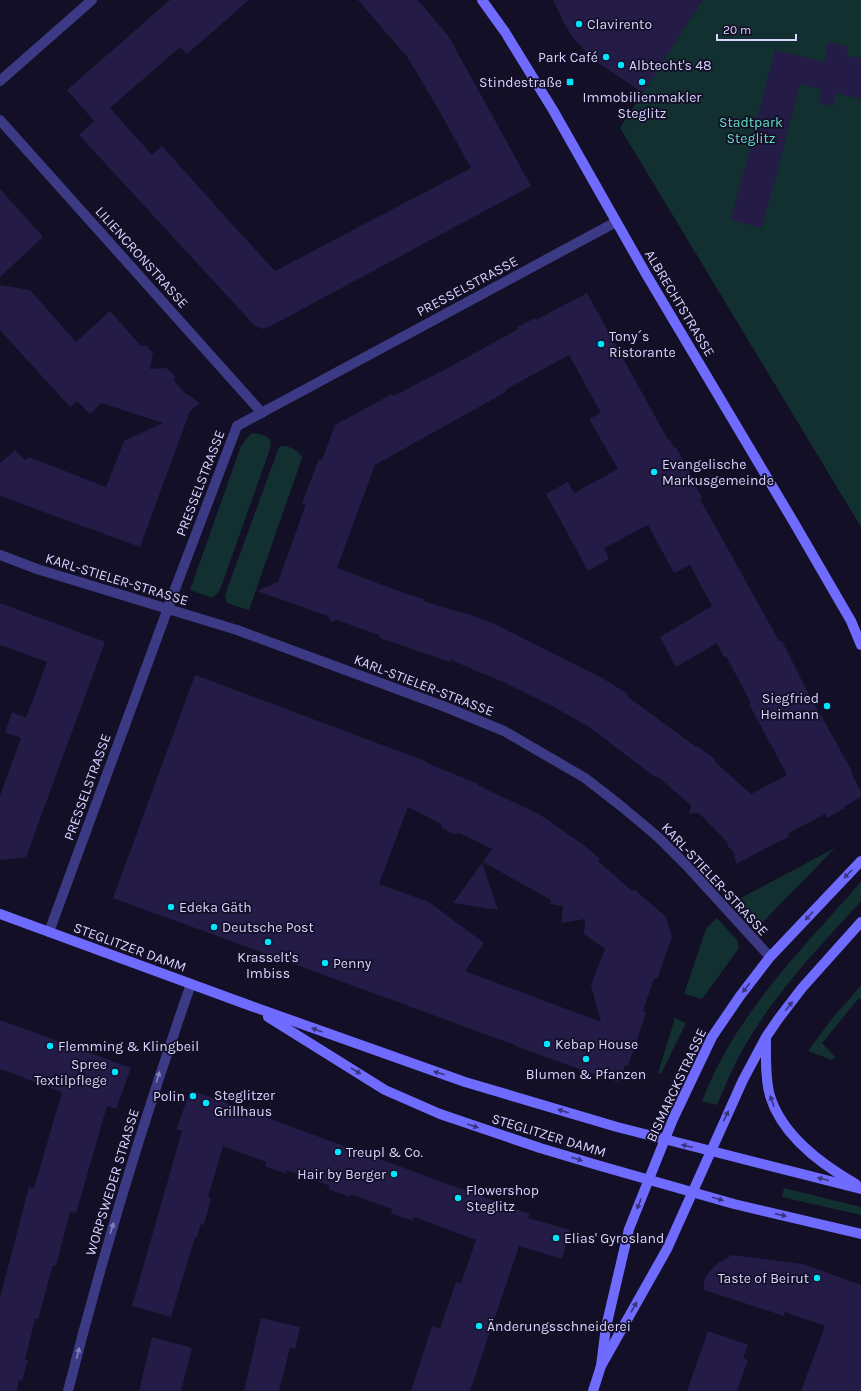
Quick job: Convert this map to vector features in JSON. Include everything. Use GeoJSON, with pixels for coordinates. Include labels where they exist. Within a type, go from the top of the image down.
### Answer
{"type":"FeatureCollection","features":[{"type":"Feature","properties":{"kind":"street"},"geometry":{"type":"LineString","coordinates":[[0,81],[92,0]]}},
{"type":"Feature","properties":{"kind":"street","name":"ALBRECHTSTRASSE"},"geometry":{"type":"LineString","coordinates":[[482,0],[526,64],[616,222],[851,621]]}},
{"type":"Feature","properties":{"kind":"street","name":"LILIENCRONSTRASSE"},"geometry":{"type":"LineString","coordinates":[[0,120],[262,413]]}},
{"type":"Feature","properties":{"kind":"street","name":"PRESSELSTRASSE"},"geometry":{"type":"LineString","coordinates":[[49,932],[237,426],[616,222]]}},
{"type":"Feature","properties":{"kind":"street","name":"KARL-STIELER-STRASSE"},"geometry":{"type":"LineString","coordinates":[[0,555],[37,568],[237,630],[443,706],[504,731],[584,778],[658,837],[686,865],[770,957]]}},
{"type":"Feature","properties":{"kind":"street"},"geometry":{"type":"LineString","coordinates":[[851,621],[861,631]]}},
{"type":"Feature","properties":{"kind":"street"},"geometry":{"type":"LineString","coordinates":[[851,621],[861,645]]}},
{"type":"Feature","properties":{"kind":"street","name":"BISMARCKSTRASSE"},"geometry":{"type":"LineString","coordinates":[[602,1366],[606,1326],[629,1229],[672,1119],[712,1036],[770,957],[861,861]]}},
{"type":"Feature","properties":{"kind":"street","name":"STEGLITZER DAMM"},"geometry":{"type":"LineString","coordinates":[[0,914],[190,984],[465,1082],[664,1140],[861,1188]]}},
{"type":"Feature","properties":{"kind":"street","name":"BISMARCKSTRASSE"},"geometry":{"type":"LineString","coordinates":[[593,1391],[602,1366],[667,1249],[743,1080],[766,1038],[802,988],[861,922]]}},
{"type":"Feature","properties":{"kind":"street","name":"WORPSWEDER STRASSE"},"geometry":{"type":"LineString","coordinates":[[68,1391],[88,1311],[109,1238],[160,1069],[190,984]]}},
{"type":"Feature","properties":{"kind":"street","name":"STEGLITZER DAMM"},"geometry":{"type":"LineString","coordinates":[[251,1006],[385,1090],[475,1127],[648,1180],[739,1205],[861,1234]]}},
{"type":"Feature","properties":{"kind":"street"},"geometry":{"type":"LineString","coordinates":[[766,1038],[768,1084],[770,1096],[779,1117],[791,1134],[810,1152],[861,1188]]}},
{"type":"Feature","properties":{"kind":"green space","name":"Stadtpark Steglitz"},"geometry":{"type":"Polygon","coordinates":[[[702,0],[861,0],[861,527],[620,128],[702,0]]]}},
{"type":"Feature","properties":{"kind":"green space"},"geometry":{"type":"Polygon","coordinates":[[[252,433],[268,437],[271,442],[271,446],[220,590],[212,598],[190,590],[241,446],[252,433]]]}},
{"type":"Feature","properties":{"kind":"green space"},"geometry":{"type":"Polygon","coordinates":[[[282,446],[294,449],[302,457],[249,610],[227,603],[225,595],[279,447],[282,446]]]}},
{"type":"Feature","properties":{"kind":"green space"},"geometry":{"type":"Polygon","coordinates":[[[835,848],[761,924],[753,922],[735,901],[835,848]]]}},
{"type":"Feature","properties":{"kind":"green space"},"geometry":{"type":"Polygon","coordinates":[[[861,882],[861,901],[800,969],[772,1004],[743,1050],[717,1105],[702,1101],[732,1040],[751,1012],[793,958],[861,882]]]}},
{"type":"Feature","properties":{"kind":"green space"},"geometry":{"type":"Polygon","coordinates":[[[717,918],[737,940],[739,948],[702,999],[684,994],[706,929],[717,918]]]}},
{"type":"Feature","properties":{"kind":"green space"},"geometry":{"type":"Polygon","coordinates":[[[861,986],[861,1000],[859,998],[822,1043],[835,1057],[832,1060],[808,1051],[834,1016],[861,986]]]}},
{"type":"Feature","properties":{"kind":"green space"},"geometry":{"type":"Polygon","coordinates":[[[675,1018],[686,1023],[661,1074],[658,1073],[675,1018]]]}},
{"type":"Feature","properties":{"kind":"green space"},"geometry":{"type":"Polygon","coordinates":[[[784,1188],[861,1207],[861,1215],[782,1197],[784,1188]]]}},
{"type":"Feature","properties":{"kind":"building"},"geometry":{"type":"Polygon","coordinates":[[[170,0],[249,0],[187,54],[180,47],[110,108],[152,155],[162,146],[275,271],[471,168],[408,58],[358,0],[418,0],[449,37],[531,186],[269,327],[263,329],[255,326],[79,135],[94,121],[67,90],[170,0]]]}},
{"type":"Feature","properties":{"kind":"building"},"geometry":{"type":"Polygon","coordinates":[[[553,0],[702,0],[643,93],[600,64],[586,52],[573,38],[553,0]]]}},
{"type":"Feature","properties":{"kind":"building"},"geometry":{"type":"Polygon","coordinates":[[[828,42],[848,47],[846,56],[861,58],[861,99],[836,93],[833,106],[819,103],[821,89],[800,84],[762,228],[731,220],[775,50],[825,62],[828,42]]]}},
{"type":"Feature","properties":{"kind":"building"},"geometry":{"type":"Polygon","coordinates":[[[0,189],[43,237],[0,277],[0,189]]]}},
{"type":"Feature","properties":{"kind":"building"},"geometry":{"type":"Polygon","coordinates":[[[0,285],[30,290],[76,342],[110,311],[141,346],[146,345],[153,353],[150,369],[167,368],[175,377],[174,381],[185,393],[200,403],[190,411],[140,547],[0,496],[0,463],[15,450],[25,460],[29,457],[106,487],[124,441],[163,423],[101,403],[90,414],[77,401],[70,407],[0,330],[0,285]]]}},
{"type":"Feature","properties":{"kind":"building"},"geometry":{"type":"Polygon","coordinates":[[[587,293],[668,440],[670,439],[674,448],[676,447],[697,486],[696,487],[702,498],[700,499],[779,641],[782,641],[805,687],[853,773],[851,773],[861,791],[861,797],[844,807],[845,808],[827,818],[825,814],[789,833],[788,837],[736,864],[734,853],[727,845],[728,843],[699,813],[689,814],[691,805],[658,777],[655,777],[589,727],[552,706],[503,682],[451,660],[450,662],[380,638],[379,635],[337,620],[331,622],[328,616],[257,591],[278,582],[306,504],[302,503],[319,459],[322,460],[335,425],[392,394],[393,396],[446,369],[518,329],[517,327],[535,318],[536,320],[587,293]],[[569,355],[375,465],[337,568],[424,599],[423,601],[466,613],[493,623],[602,678],[628,694],[627,696],[716,760],[715,762],[751,794],[787,775],[749,704],[751,703],[726,656],[724,657],[717,643],[676,667],[660,637],[712,606],[690,565],[674,573],[648,525],[604,548],[609,559],[588,571],[546,494],[568,482],[574,493],[618,469],[589,419],[601,413],[569,355]]]}},
{"type":"Feature","properties":{"kind":"building"},"geometry":{"type":"Polygon","coordinates":[[[0,603],[105,642],[26,857],[0,860],[0,796],[21,738],[5,732],[12,712],[26,718],[47,662],[0,645],[0,603]]]}},
{"type":"Feature","properties":{"kind":"building"},"geometry":{"type":"Polygon","coordinates":[[[195,675],[425,761],[478,784],[477,785],[539,814],[585,846],[600,859],[598,861],[632,891],[634,889],[666,917],[672,937],[658,977],[654,979],[648,996],[643,1011],[646,1013],[628,1066],[625,1065],[619,1083],[113,898],[195,675]],[[408,807],[379,884],[429,902],[484,943],[465,971],[601,1022],[591,985],[605,949],[584,934],[585,919],[561,923],[563,906],[550,904],[551,900],[483,862],[492,849],[459,833],[454,834],[442,828],[441,824],[408,807]]]}},
{"type":"Feature","properties":{"kind":"building"},"geometry":{"type":"Polygon","coordinates":[[[482,863],[498,910],[453,903],[482,863]]]}},
{"type":"Feature","properties":{"kind":"building"},"geometry":{"type":"Polygon","coordinates":[[[0,1020],[131,1068],[116,1109],[107,1106],[76,1213],[70,1212],[56,1266],[53,1265],[38,1319],[35,1319],[25,1360],[28,1360],[22,1381],[19,1380],[17,1391],[0,1391],[0,1298],[29,1187],[34,1188],[62,1092],[0,1069],[0,1020]]]}},
{"type":"Feature","properties":{"kind":"building"},"geometry":{"type":"Polygon","coordinates":[[[191,1090],[530,1214],[528,1218],[570,1230],[562,1259],[519,1246],[470,1391],[411,1391],[432,1326],[440,1329],[456,1282],[461,1283],[476,1240],[414,1217],[413,1221],[391,1213],[392,1209],[351,1194],[349,1197],[328,1189],[330,1186],[287,1170],[286,1174],[265,1166],[266,1162],[223,1146],[208,1197],[211,1198],[204,1225],[201,1224],[197,1237],[195,1237],[171,1317],[132,1306],[182,1131],[176,1129],[191,1090]]]}},
{"type":"Feature","properties":{"kind":"building"},"geometry":{"type":"Polygon","coordinates":[[[732,1255],[803,1264],[861,1285],[861,1391],[801,1391],[825,1326],[785,1312],[784,1316],[704,1290],[704,1280],[708,1273],[718,1263],[732,1255]]]}},
{"type":"Feature","properties":{"kind":"building"},"geometry":{"type":"Polygon","coordinates":[[[261,1318],[300,1327],[295,1349],[290,1348],[279,1391],[244,1391],[261,1318]]]}},
{"type":"Feature","properties":{"kind":"building"},"geometry":{"type":"Polygon","coordinates":[[[708,1331],[748,1345],[743,1358],[748,1360],[737,1391],[687,1391],[708,1331]]]}},
{"type":"Feature","properties":{"kind":"building"},"geometry":{"type":"Polygon","coordinates":[[[152,1337],[192,1348],[181,1391],[139,1391],[152,1337]]]}},
{"type":"Feature","properties":{"kind":"place","name":"Clavirento"},"geometry":{"type":"Point","coordinates":[579,24]}},
{"type":"Feature","properties":{"kind":"place","name":"Park Café"},"geometry":{"type":"Point","coordinates":[606,57]}},
{"type":"Feature","properties":{"kind":"place","name":"Albtecht's 48"},"geometry":{"type":"Point","coordinates":[621,65]}},
{"type":"Feature","properties":{"kind":"place","name":"Stindestraße"},"geometry":{"type":"Point","coordinates":[570,82]}},
{"type":"Feature","properties":{"kind":"place","name":"Immobilienmakler Steglitz"},"geometry":{"type":"Point","coordinates":[642,82]}},
{"type":"Feature","properties":{"kind":"place","name":"Tony´s Ristorante"},"geometry":{"type":"Point","coordinates":[601,344]}},
{"type":"Feature","properties":{"kind":"place","name":"Evangelische Markusgemeinde"},"geometry":{"type":"Point","coordinates":[654,472]}},
{"type":"Feature","properties":{"kind":"place","name":"Siegfried Heimann"},"geometry":{"type":"Point","coordinates":[827,706]}},
{"type":"Feature","properties":{"kind":"place","name":"Edeka Gäth"},"geometry":{"type":"Point","coordinates":[171,907]}},
{"type":"Feature","properties":{"kind":"place","name":"Deutsche Post"},"geometry":{"type":"Point","coordinates":[214,927]}},
{"type":"Feature","properties":{"kind":"place","name":"Krasselt's Imbiss"},"geometry":{"type":"Point","coordinates":[268,942]}},
{"type":"Feature","properties":{"kind":"place","name":"Penny"},"geometry":{"type":"Point","coordinates":[325,963]}},
{"type":"Feature","properties":{"kind":"place","name":"Kebap House"},"geometry":{"type":"Point","coordinates":[547,1044]}},
{"type":"Feature","properties":{"kind":"place","name":"Flemming & Klingbeil"},"geometry":{"type":"Point","coordinates":[50,1046]}},
{"type":"Feature","properties":{"kind":"place","name":"Blumen & Pfanzen"},"geometry":{"type":"Point","coordinates":[586,1059]}},
{"type":"Feature","properties":{"kind":"place","name":"Spree Textilpflege"},"geometry":{"type":"Point","coordinates":[115,1072]}},
{"type":"Feature","properties":{"kind":"place","name":"Polin"},"geometry":{"type":"Point","coordinates":[193,1096]}},
{"type":"Feature","properties":{"kind":"place","name":"Steglitzer Grillhaus"},"geometry":{"type":"Point","coordinates":[206,1103]}},
{"type":"Feature","properties":{"kind":"place","name":"Treupl & Co."},"geometry":{"type":"Point","coordinates":[338,1152]}},
{"type":"Feature","properties":{"kind":"place","name":"Hair by Berger"},"geometry":{"type":"Point","coordinates":[394,1174]}},
{"type":"Feature","properties":{"kind":"place","name":"Flowershop Steglitz"},"geometry":{"type":"Point","coordinates":[458,1198]}},
{"type":"Feature","properties":{"kind":"place","name":"Elias' Gyrosland"},"geometry":{"type":"Point","coordinates":[556,1238]}},
{"type":"Feature","properties":{"kind":"place","name":"Taste of Beirut"},"geometry":{"type":"Point","coordinates":[817,1278]}},
{"type":"Feature","properties":{"kind":"place","name":"Änderungsschneiderei"},"geometry":{"type":"Point","coordinates":[479,1326]}}]}
